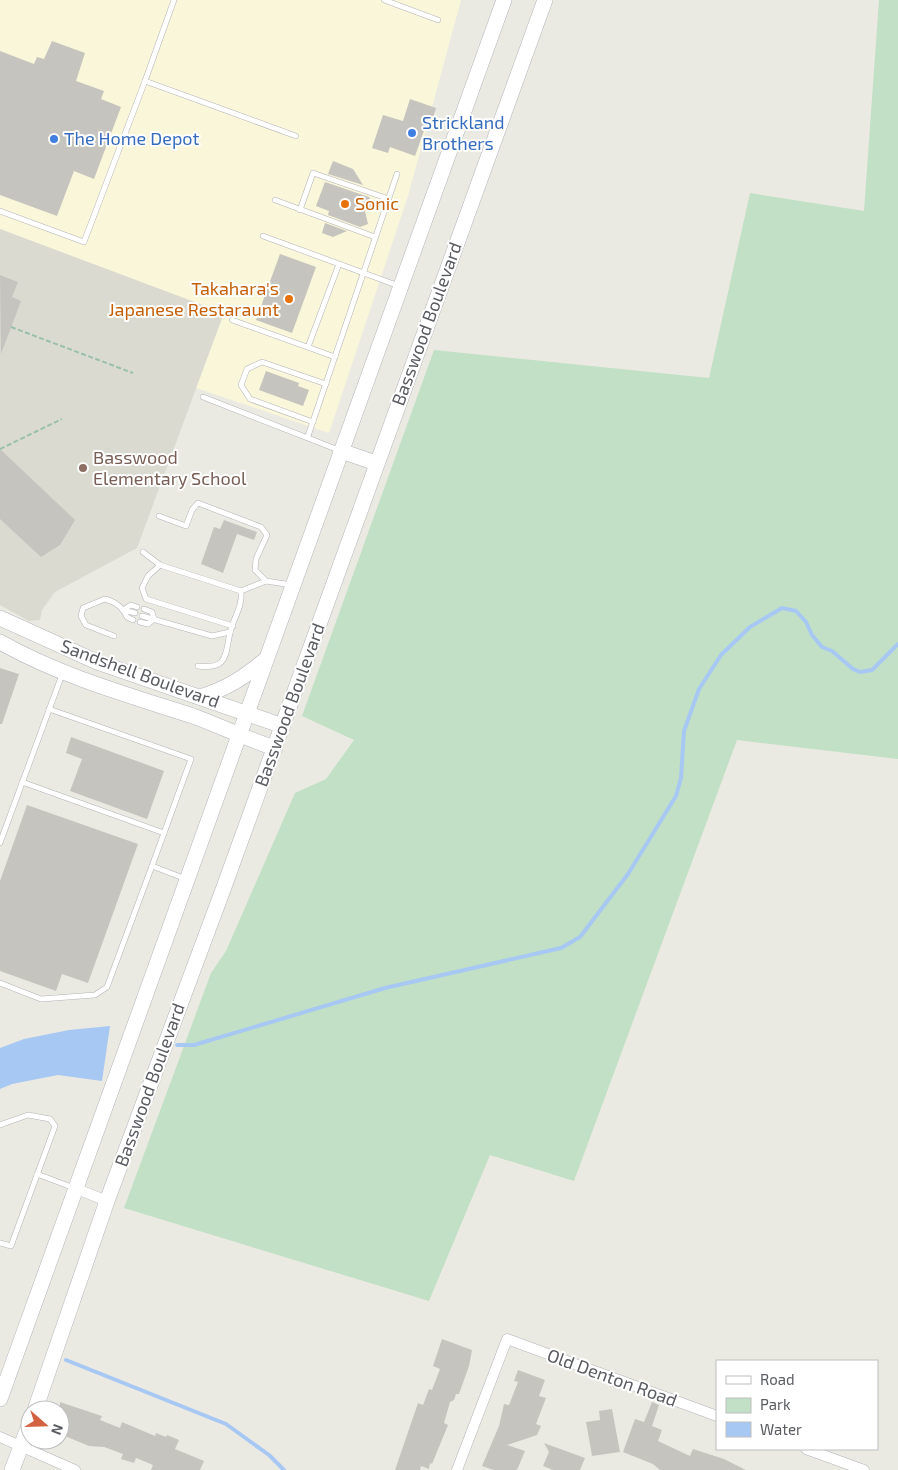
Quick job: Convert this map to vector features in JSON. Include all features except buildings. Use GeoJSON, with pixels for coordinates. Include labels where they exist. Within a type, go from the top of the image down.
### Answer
{"type":"FeatureCollection","features":[{"type":"Feature","properties":{"kind":"main road","name":"Basswood Boulevard"},"geometry":{"type":"LineString","coordinates":[[0,1399],[504,0]]}},
{"type":"Feature","properties":{"kind":"main road","name":"Basswood Boulevard"},"geometry":{"type":"LineString","coordinates":[[38,1400],[108,1201],[275,748],[376,463],[545,0]]}},
{"type":"Feature","properties":{"kind":"main road"},"geometry":{"type":"LineString","coordinates":[[341,451],[376,463]]}},
{"type":"Feature","properties":{"kind":"main road","name":"Sandshell Boulevard"},"geometry":{"type":"LineString","coordinates":[[0,618],[97,662],[247,712],[283,726]]}},
{"type":"Feature","properties":{"kind":"main road","name":"Sandshell Boulevard"},"geometry":{"type":"LineString","coordinates":[[0,642],[63,671],[146,703],[206,721],[238,736],[275,748]]}},
{"type":"Feature","properties":{"kind":"main road"},"geometry":{"type":"LineString","coordinates":[[200,697],[223,690],[242,679],[266,659]]}},
{"type":"Feature","properties":{"kind":"main road"},"geometry":{"type":"LineString","coordinates":[[12,1470],[20,1450]]}},
{"type":"Feature","properties":{"kind":"street"},"geometry":{"type":"LineString","coordinates":[[77,1189],[108,1201]]}},
{"type":"Feature","properties":{"kind":"street","name":"Old Denton Road"},"geometry":{"type":"LineString","coordinates":[[457,1470],[507,1339],[716,1416]]}},
{"type":"Feature","properties":{"kind":"street"},"geometry":{"type":"LineString","coordinates":[[0,1437],[20,1447]]}},
{"type":"Feature","properties":{"kind":"street"},"geometry":{"type":"LineString","coordinates":[[26,1450],[75,1470]]}},
{"type":"Feature","properties":{"kind":"street"},"geometry":{"type":"LineString","coordinates":[[809,1450],[864,1470]]}},
{"type":"Feature","properties":{"kind":"lane"},"geometry":{"type":"LineString","coordinates":[[0,211],[84,242],[174,0]]}},
{"type":"Feature","properties":{"kind":"lane"},"geometry":{"type":"LineString","coordinates":[[384,0],[438,20]]}},
{"type":"Feature","properties":{"kind":"lane"},"geometry":{"type":"LineString","coordinates":[[145,81],[296,136]]}},
{"type":"Feature","properties":{"kind":"lane"},"geometry":{"type":"LineString","coordinates":[[300,210],[313,173],[389,198]]}},
{"type":"Feature","properties":{"kind":"lane"},"geometry":{"type":"LineString","coordinates":[[308,436],[398,174]]}},
{"type":"Feature","properties":{"kind":"lane"},"geometry":{"type":"LineString","coordinates":[[275,200],[375,237]]}},
{"type":"Feature","properties":{"kind":"lane"},"geometry":{"type":"LineString","coordinates":[[263,236],[400,287]]}},
{"type":"Feature","properties":{"kind":"lane"},"geometry":{"type":"LineString","coordinates":[[308,347],[339,264]]}},
{"type":"Feature","properties":{"kind":"lane"},"geometry":{"type":"LineString","coordinates":[[232,320],[336,356]]}},
{"type":"Feature","properties":{"kind":"lane"},"geometry":{"type":"LineString","coordinates":[[313,422],[250,399],[241,385],[247,369],[262,362],[326,384]]}},
{"type":"Feature","properties":{"kind":"lane"},"geometry":{"type":"LineString","coordinates":[[203,397],[308,436],[341,451]]}},
{"type":"Feature","properties":{"kind":"lane"},"geometry":{"type":"LineString","coordinates":[[159,516],[186,526],[192,510],[198,503],[262,527],[267,534],[258,554],[255,570],[266,581]]}},
{"type":"Feature","properties":{"kind":"lane"},"geometry":{"type":"LineString","coordinates":[[143,552],[160,565],[241,591],[266,581],[293,585]]}},
{"type":"Feature","properties":{"kind":"lane"},"geometry":{"type":"LineString","coordinates":[[160,565],[148,576],[142,588],[146,599],[233,626]]}},
{"type":"Feature","properties":{"kind":"lane"},"geometry":{"type":"LineString","coordinates":[[198,666],[211,668],[220,664],[229,646],[230,632],[242,600],[241,591]]}},
{"type":"Feature","properties":{"kind":"lane"},"geometry":{"type":"LineString","coordinates":[[114,636],[86,625],[81,616],[83,608],[105,599],[114,601],[127,617],[133,620]]}},
{"type":"Feature","properties":{"kind":"lane"},"geometry":{"type":"LineString","coordinates":[[123,610],[131,605],[138,607]]}},
{"type":"Feature","properties":{"kind":"lane"},"geometry":{"type":"LineString","coordinates":[[144,609],[152,612],[154,619]]}},
{"type":"Feature","properties":{"kind":"lane"},"geometry":{"type":"LineString","coordinates":[[123,610],[135,613]]}},
{"type":"Feature","properties":{"kind":"lane"},"geometry":{"type":"LineString","coordinates":[[141,619],[154,619],[212,636],[230,632]]}},
{"type":"Feature","properties":{"kind":"lane"},"geometry":{"type":"LineString","coordinates":[[0,843],[63,671]]}},
{"type":"Feature","properties":{"kind":"lane"},"geometry":{"type":"LineString","coordinates":[[0,983],[41,999],[95,995],[107,987],[191,760],[49,709]]}},
{"type":"Feature","properties":{"kind":"lane"},"geometry":{"type":"LineString","coordinates":[[22,782],[164,833]]}},
{"type":"Feature","properties":{"kind":"lane"},"geometry":{"type":"LineString","coordinates":[[152,866],[187,879]]}},
{"type":"Feature","properties":{"kind":"lane"},"geometry":{"type":"LineString","coordinates":[[0,1125],[28,1115],[50,1119],[55,1126],[11,1246],[0,1242]]}},
{"type":"Feature","properties":{"kind":"lane"},"geometry":{"type":"LineString","coordinates":[[37,1174],[77,1189]]}},
{"type":"Feature","properties":{"kind":"path"},"geometry":{"type":"LineString","coordinates":[[11,327],[133,373]]}},
{"type":"Feature","properties":{"kind":"path"},"geometry":{"type":"LineString","coordinates":[[0,449],[62,418]]}},
{"type":"Feature","properties":{"kind":"shaded area"},"geometry":{"type":"Polygon","coordinates":[[[0,0],[461,0],[408,196],[329,433],[196,388],[223,313],[0,229],[0,0]]]}},
{"type":"Feature","properties":{"kind":"shaded area","name":"Basswood Elementary School"},"geometry":{"type":"Polygon","coordinates":[[[0,229],[224,313],[137,548],[55,592],[42,610],[40,620],[29,621],[0,605],[0,229]]]}},
{"type":"Feature","properties":{"kind":"green space"},"geometry":{"type":"Polygon","coordinates":[[[879,0],[898,0],[898,759],[737,740],[574,1181],[490,1155],[429,1301],[124,1208],[211,973],[226,951],[295,793],[326,779],[354,740],[302,716],[434,350],[709,378],[750,193],[864,211],[879,0]]]}},
{"type":"Feature","properties":{"kind":"water"},"geometry":{"type":"Polygon","coordinates":[[[110,1026],[102,1081],[58,1075],[12,1084],[0,1089],[0,1048],[24,1039],[69,1030],[110,1026]]]}},
{"type":"Feature","properties":{"kind":"waterway"},"geometry":{"type":"LineString","coordinates":[[177,1045],[194,1045],[385,988],[561,948],[580,937],[628,874],[676,796],[681,778],[684,731],[699,689],[721,655],[750,627],[782,608],[796,611],[806,622],[812,635],[822,647],[832,651],[853,669],[860,672],[872,670],[898,644]]}},
{"type":"Feature","properties":{"kind":"waterway"},"geometry":{"type":"LineString","coordinates":[[66,1360],[226,1424],[269,1455],[284,1470]]}},
{"type":"Feature","properties":{"kind":"place","name":"Strickland Brothers"},"geometry":{"type":"Point","coordinates":[412,133]}},
{"type":"Feature","properties":{"kind":"place","name":"The Home Depot"},"geometry":{"type":"Point","coordinates":[54,139]}},
{"type":"Feature","properties":{"kind":"place","name":"Sonic"},"geometry":{"type":"Point","coordinates":[345,204]}},
{"type":"Feature","properties":{"kind":"place","name":"Takahara's Japanese Restaraunt"},"geometry":{"type":"Point","coordinates":[289,299]}},
{"type":"Feature","properties":{"kind":"place","name":"Basswood Elementary School"},"geometry":{"type":"Point","coordinates":[83,468]}}]}
